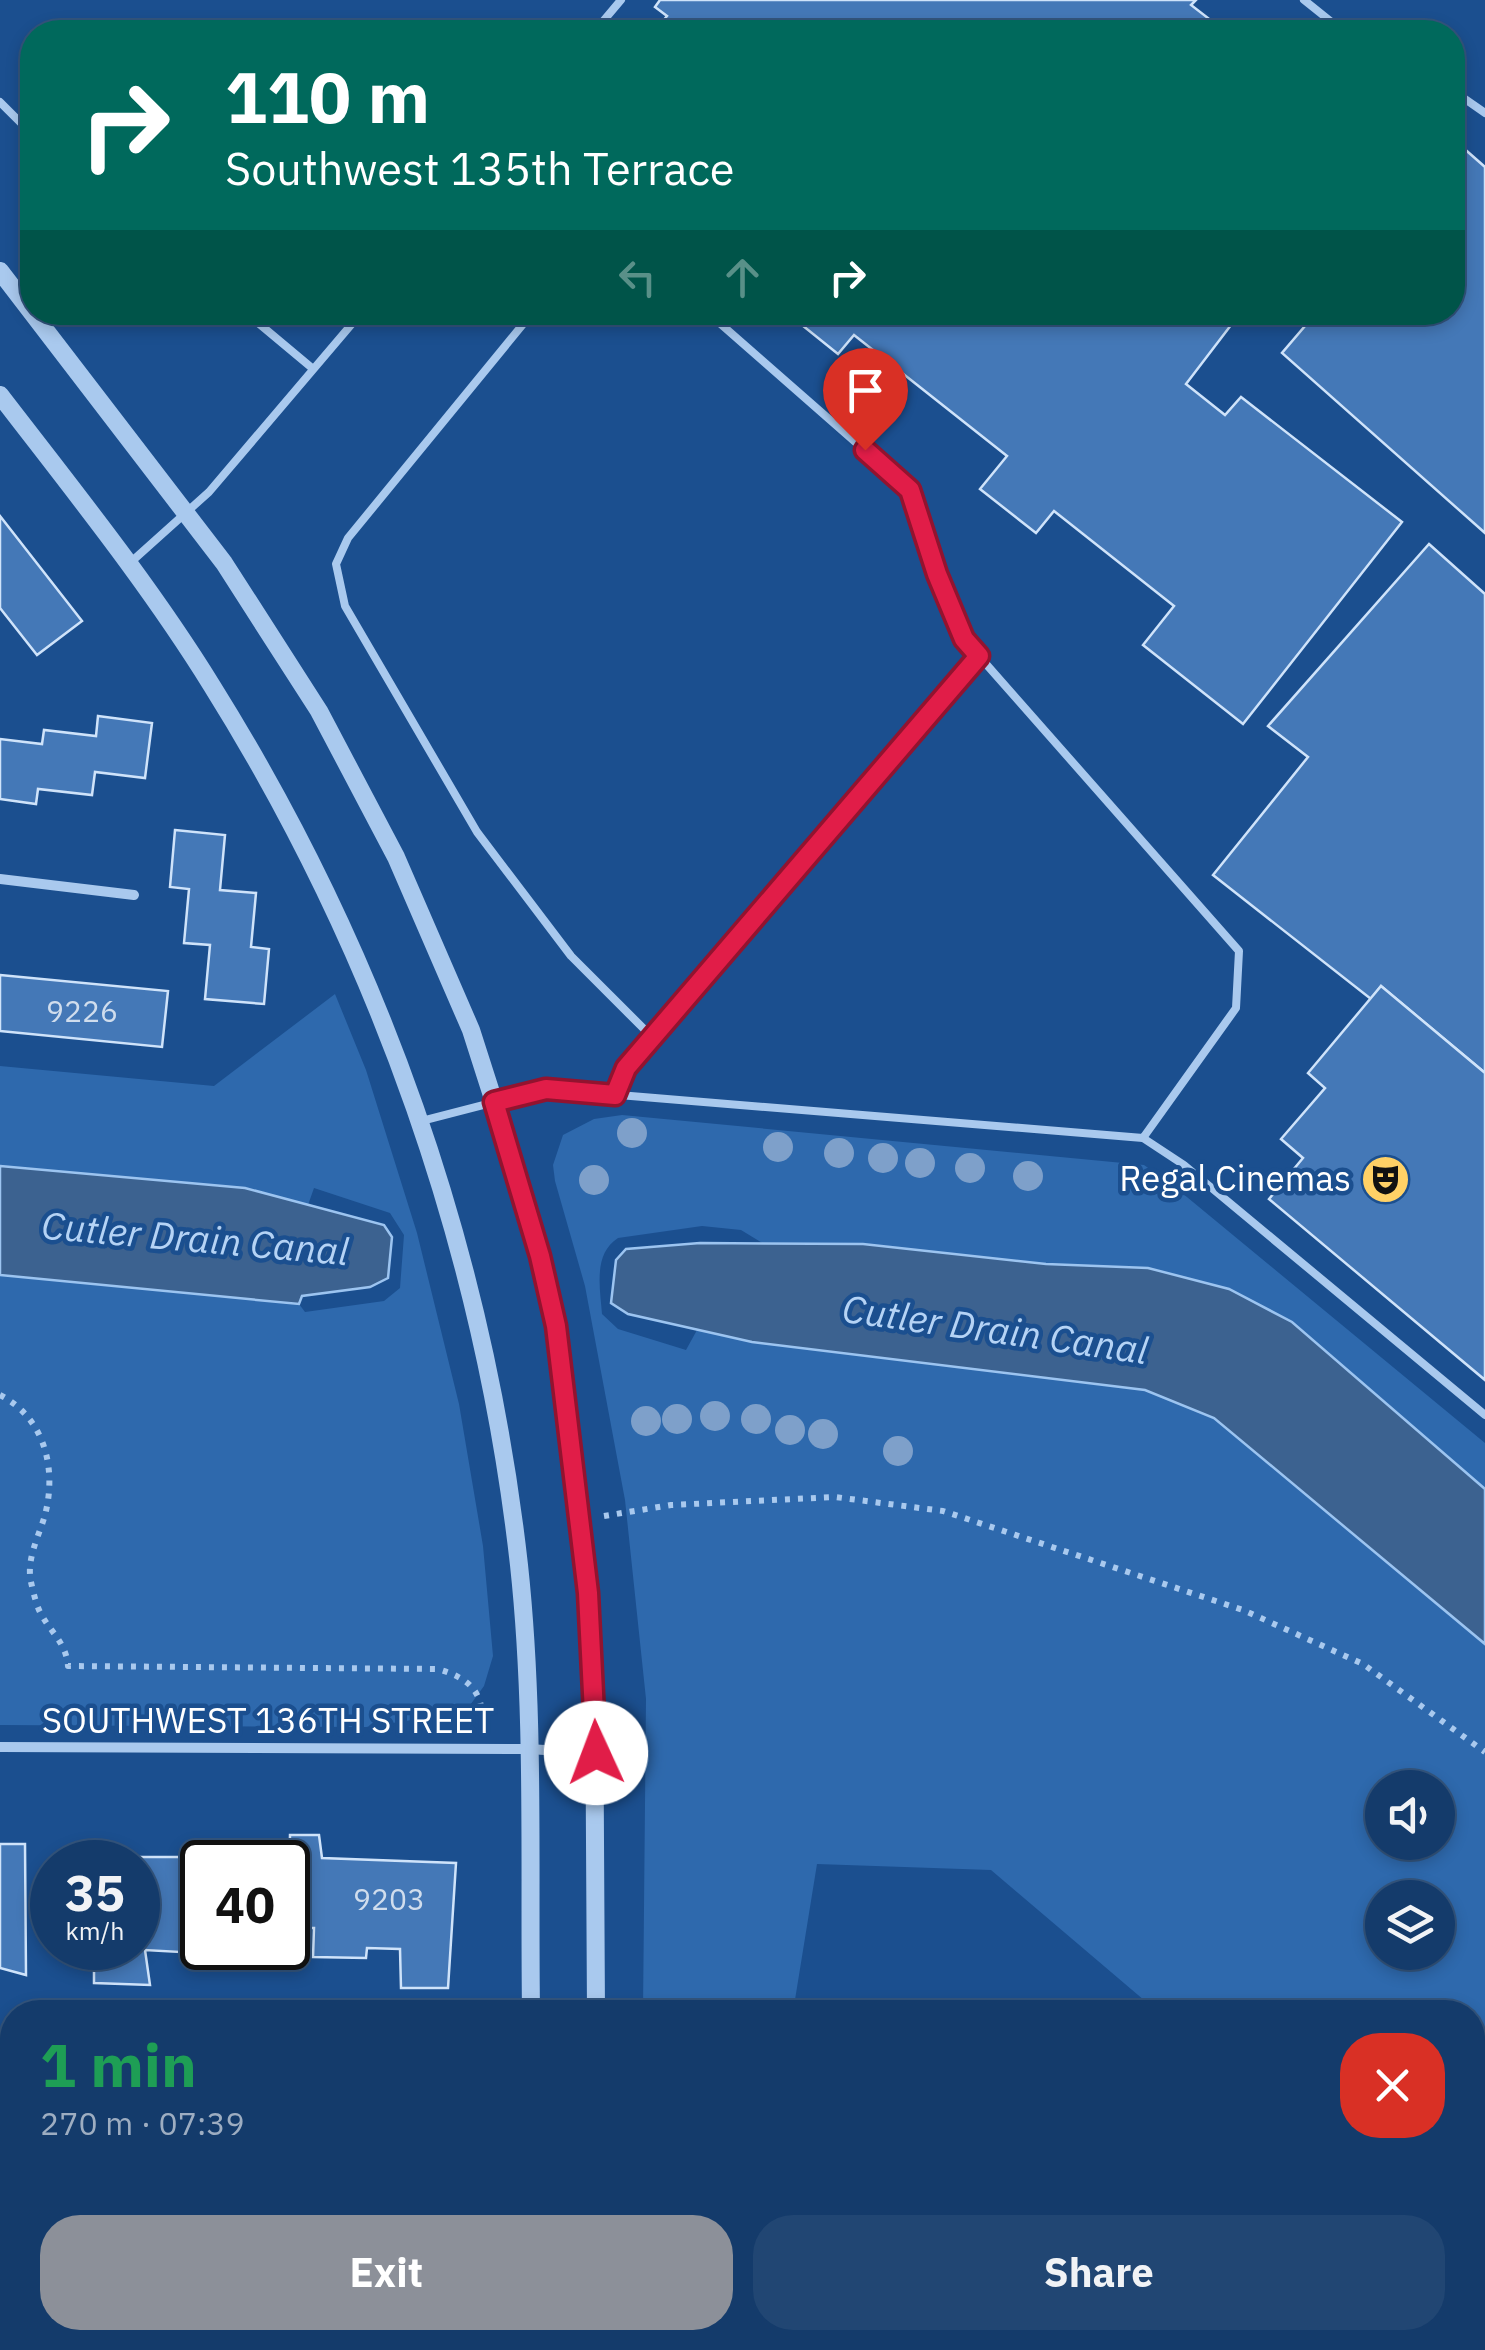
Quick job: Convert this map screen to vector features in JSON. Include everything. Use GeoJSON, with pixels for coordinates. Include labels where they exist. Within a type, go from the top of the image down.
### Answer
{"type":"FeatureCollection","features":[{"type":"Feature","properties":{"kind":"street"},"geometry":{"type":"LineString","coordinates":[[0,270],[20,296]]}},
{"type":"Feature","properties":{"kind":"street"},"geometry":{"type":"LineString","coordinates":[[42,325],[224,563],[319,712],[388,841],[470,1030],[494,1102],[525,1202],[556,1326],[580,1520],[594,1670],[596,2000]]}},
{"type":"Feature","properties":{"kind":"street"},"geometry":{"type":"LineString","coordinates":[[0,395],[129,564],[211,684],[280,801],[346,934],[422,1121],[462,1257],[504,1452],[527,1651],[531,2000]]}},
{"type":"Feature","properties":{"kind":"street"},"geometry":{"type":"LineString","coordinates":[[0,878],[134,896]]}},
{"type":"Feature","properties":{"kind":"street","name":"SOUTHWEST 136TH STREET"},"geometry":{"type":"LineString","coordinates":[[0,1747],[528,1749],[596,1753]]}},
{"type":"Feature","properties":{"kind":"lane"},"geometry":{"type":"LineString","coordinates":[[604,20],[621,0]]}},
{"type":"Feature","properties":{"kind":"lane"},"geometry":{"type":"LineString","coordinates":[[1304,0],[1329,20]]}},
{"type":"Feature","properties":{"kind":"lane"},"geometry":{"type":"LineString","coordinates":[[0,102],[20,122]]}},
{"type":"Feature","properties":{"kind":"lane"},"geometry":{"type":"LineString","coordinates":[[261,325],[312,368]]}},
{"type":"Feature","properties":{"kind":"lane"},"geometry":{"type":"LineString","coordinates":[[129,564],[220,480],[350,325]]}},
{"type":"Feature","properties":{"kind":"lane"},"geometry":{"type":"LineString","coordinates":[[522,325],[348,538],[336,564],[345,606],[477,832],[571,956],[653,1038]]}},
{"type":"Feature","properties":{"kind":"lane"},"geometry":{"type":"LineString","coordinates":[[723,325],[910,490],[937,574],[964,639],[1240,952],[1236,1008],[1143,1138]]}},
{"type":"Feature","properties":{"kind":"lane"},"geometry":{"type":"LineString","coordinates":[[615,1095],[626,1068],[979,656]]}},
{"type":"Feature","properties":{"kind":"lane"},"geometry":{"type":"LineString","coordinates":[[422,1121],[546,1089],[1143,1138],[1184,1165],[1485,1415]]}},
{"type":"Feature","properties":{"kind":"path"},"geometry":{"type":"LineString","coordinates":[[0,1395],[33,1423],[46,1448],[51,1482],[30,1578],[40,1612],[60,1638],[68,1666],[438,1670],[456,1675],[471,1686],[483,1703]]}},
{"type":"Feature","properties":{"kind":"path"},"geometry":{"type":"LineString","coordinates":[[580,1520],[671,1505],[834,1498],[944,1510],[1243,1610],[1363,1664],[1485,1752]]}},
{"type":"Feature","properties":{"kind":"shaded area"},"geometry":{"type":"Polygon","coordinates":[[[335,994],[366,1070],[417,1233],[459,1404],[483,1546],[493,1656],[484,1686],[465,1712],[366,1727],[0,1725],[0,1275],[299,1304],[305,1312],[384,1301],[400,1288],[404,1235],[390,1213],[314,1188],[308,1205],[245,1188],[0,1166],[0,1066],[214,1086],[335,994]]]}},
{"type":"Feature","properties":{"kind":"shaded area"},"geometry":{"type":"Polygon","coordinates":[[[622,1115],[1144,1165],[1485,1443],[1485,1489],[1292,1322],[1148,1268],[1046,1264],[863,1244],[764,1244],[741,1230],[702,1226],[618,1238],[601,1262],[602,1314],[618,1329],[686,1350],[697,1330],[752,1342],[1144,1390],[1214,1418],[1485,1644],[1485,2000],[1144,2000],[991,1870],[817,1864],[795,2000],[643,2000],[646,1699],[625,1500],[585,1286],[553,1165],[563,1135],[594,1119],[622,1115]]]}},
{"type":"Feature","properties":{"kind":"water","name":"Cutler Drain Canal"},"geometry":{"type":"Polygon","coordinates":[[[0,1166],[245,1188],[384,1225],[392,1237],[388,1278],[370,1287],[302,1296],[299,1304],[0,1275],[0,1166]]]}},
{"type":"Feature","properties":{"kind":"water","name":"Cutler Drain Canal"},"geometry":{"type":"Polygon","coordinates":[[[700,1243],[863,1244],[1046,1264],[1148,1268],[1229,1289],[1292,1322],[1485,1489],[1485,1644],[1214,1418],[1145,1390],[752,1342],[628,1314],[611,1303],[616,1260],[626,1249],[700,1243]]]}},
{"type":"Feature","properties":{"kind":"building"},"geometry":{"type":"Polygon","coordinates":[[[660,0],[1196,0],[1191,5],[1210,20],[664,20],[667,16],[655,7],[660,0]]]}},
{"type":"Feature","properties":{"kind":"building"},"geometry":{"type":"Polygon","coordinates":[[[1465,149],[1485,167],[1485,533],[1282,353],[1306,325],[1465,325],[1465,149]]]}},
{"type":"Feature","properties":{"kind":"building"},"geometry":{"type":"Polygon","coordinates":[[[802,325],[1231,325],[1186,384],[1225,415],[1241,397],[1402,522],[1243,724],[1143,645],[1174,606],[1054,511],[1036,533],[980,489],[1007,456],[854,335],[838,354],[802,325]]]}},
{"type":"Feature","properties":{"kind":"building"},"geometry":{"type":"Polygon","coordinates":[[[0,516],[82,621],[37,655],[0,608],[0,516]]]}},
{"type":"Feature","properties":{"kind":"building"},"geometry":{"type":"Polygon","coordinates":[[[1429,544],[1485,594],[1485,1073],[1381,986],[1371,999],[1213,875],[1308,757],[1268,726],[1429,544]]]}},
{"type":"Feature","properties":{"kind":"building"},"geometry":{"type":"Polygon","coordinates":[[[98,716],[152,723],[145,778],[95,772],[92,795],[38,789],[36,804],[0,799],[0,739],[42,744],[44,730],[96,736],[98,716]]]}},
{"type":"Feature","properties":{"kind":"building"},"geometry":{"type":"Polygon","coordinates":[[[175,830],[225,835],[220,890],[256,893],[251,947],[269,949],[264,1004],[205,999],[210,945],[184,943],[189,889],[170,887],[175,830]]]}},
{"type":"Feature","properties":{"kind":"building"},"geometry":{"type":"Polygon","coordinates":[[[0,975],[168,991],[162,1047],[0,1031],[0,975]]]}},
{"type":"Feature","properties":{"kind":"building","name":"Regal Cinemas"},"geometry":{"type":"Polygon","coordinates":[[[1381,986],[1485,1073],[1485,1380],[1269,1199],[1303,1158],[1281,1139],[1325,1088],[1308,1073],[1381,986]]]}},
{"type":"Feature","properties":{"kind":"building"},"geometry":{"type":"Polygon","coordinates":[[[290,1835],[319,1835],[322,1858],[456,1863],[448,1988],[401,1988],[400,1949],[367,1948],[366,1958],[313,1957],[310,1840],[290,1840],[290,1835]]]}},
{"type":"Feature","properties":{"kind":"building"},"geometry":{"type":"Polygon","coordinates":[[[0,1844],[25,1844],[26,1975],[0,1968],[0,1844]]]}},
{"type":"Feature","properties":{"kind":"building"},"geometry":{"type":"Polygon","coordinates":[[[160,1857],[180,1857],[180,1952],[160,1951],[160,1857]]]}},
{"type":"Feature","properties":{"kind":"building"},"geometry":{"type":"Polygon","coordinates":[[[94,1970],[148,1970],[150,1985],[94,1983],[94,1970]]]}},
{"type":"Feature","properties":{"kind":"place","name":"Regal Cinemas"},"geometry":{"type":"Point","coordinates":[1386,1179]}},
{"type":"Feature","properties":{"kind":"route"},"geometry":{"type":"LineString","coordinates":[[596,1753],[588,1593],[556,1326],[540,1256],[494,1102],[546,1089],[615,1095],[626,1068],[979,656],[964,639],[937,574],[910,490],[865,450]]}}]}
